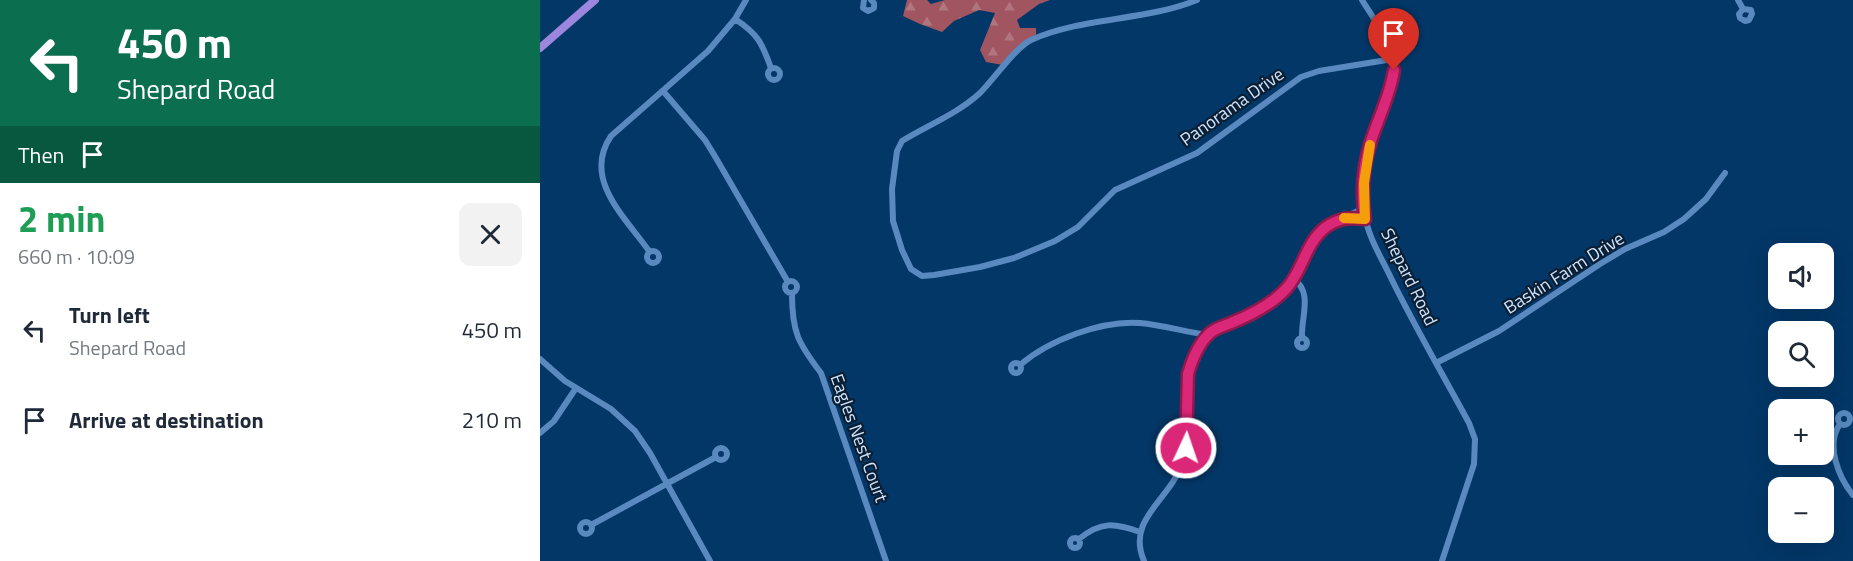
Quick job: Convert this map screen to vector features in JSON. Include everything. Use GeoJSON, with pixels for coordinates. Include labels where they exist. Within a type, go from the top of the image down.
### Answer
{"type":"FeatureCollection","features":[{"type":"Feature","properties":{"kind":"main road"},"geometry":{"type":"LineString","coordinates":[[540,48],[595,0]]}},
{"type":"Feature","properties":{"kind":"street"},"geometry":{"type":"LineString","coordinates":[[649,251],[608,193],[601,177],[600,163],[603,151],[611,136],[708,51],[735,19],[746,0]]}},
{"type":"Feature","properties":{"kind":"street"},"geometry":{"type":"LineString","coordinates":[[864,0],[862,7],[867,11],[874,8],[871,0]]}},
{"type":"Feature","properties":{"kind":"street","name":"Panorama Drive"},"geometry":{"type":"LineString","coordinates":[[1197,0],[1173,8],[1085,24],[1030,41],[980,93],[964,106],[902,141],[897,151],[892,189],[892,212],[898,241],[907,262],[915,272],[922,276],[980,267],[1036,250],[1078,227],[1115,190],[1197,153],[1301,77],[1330,69],[1393,58]]}},
{"type":"Feature","properties":{"kind":"street","name":"Shepard Road"},"geometry":{"type":"LineString","coordinates":[[1362,0],[1386,40],[1393,58],[1394,70],[1389,96],[1371,140],[1366,161],[1365,219],[1382,260],[1474,435],[1476,452],[1474,464],[1442,561]]}},
{"type":"Feature","properties":{"kind":"street"},"geometry":{"type":"LineString","coordinates":[[1738,0],[1743,9]]}},
{"type":"Feature","properties":{"kind":"street"},"geometry":{"type":"LineString","coordinates":[[735,19],[750,29],[759,39],[771,68]]}},
{"type":"Feature","properties":{"kind":"street","name":"Eagles Nest Court"},"geometry":{"type":"LineString","coordinates":[[663,91],[705,140],[788,282],[794,282],[797,286],[792,294],[792,315],[796,337],[801,348],[821,374],[886,561]]}},
{"type":"Feature","properties":{"kind":"street","name":"Baskin Farm Drive"},"geometry":{"type":"LineString","coordinates":[[1436,363],[1499,332],[1600,264],[1625,249],[1664,232],[1684,219],[1706,200],[1725,173]]}},
{"type":"Feature","properties":{"kind":"street"},"geometry":{"type":"LineString","coordinates":[[1144,561],[1140,548],[1140,532],[1149,514],[1171,487],[1182,463],[1188,433],[1186,392],[1188,374],[1192,362],[1208,335],[1270,303],[1294,279],[1314,239],[1333,222],[1364,208]]}},
{"type":"Feature","properties":{"kind":"street"},"geometry":{"type":"LineString","coordinates":[[1347,217],[1365,219]]}},
{"type":"Feature","properties":{"kind":"street"},"geometry":{"type":"LineString","coordinates":[[1294,279],[1300,283],[1305,292],[1302,338]]}},
{"type":"Feature","properties":{"kind":"street"},"geometry":{"type":"LineString","coordinates":[[1020,365],[1063,339],[1111,324],[1138,323],[1208,335]]}},
{"type":"Feature","properties":{"kind":"street"},"geometry":{"type":"LineString","coordinates":[[540,359],[558,375],[611,409],[630,426],[646,446],[710,561]]}},
{"type":"Feature","properties":{"kind":"street"},"geometry":{"type":"LineString","coordinates":[[540,433],[554,421],[576,387]]}},
{"type":"Feature","properties":{"kind":"street"},"geometry":{"type":"LineString","coordinates":[[1840,424],[1835,434],[1835,460],[1841,477],[1853,495]]}},
{"type":"Feature","properties":{"kind":"street"},"geometry":{"type":"LineString","coordinates":[[591,525],[716,457]]}},
{"type":"Feature","properties":{"kind":"street"},"geometry":{"type":"LineString","coordinates":[[1080,539],[1092,530],[1109,525],[1119,525],[1140,532]]}},
{"type":"Feature","properties":{"kind":"green space"},"geometry":{"type":"Polygon","coordinates":[[[907,0],[927,0],[931,4],[945,0],[1050,0],[1039,4],[1017,20],[1020,28],[1036,28],[1036,37],[1003,65],[986,62],[980,50],[995,13],[979,10],[954,21],[942,32],[903,16],[907,0]]]}},
{"type":"Feature","properties":{"kind":"slow traffic"},"geometry":{"type":"LineString","coordinates":[[1344,218],[1365,219],[1364,183],[1370,145]]}},
{"type":"Feature","properties":{"kind":"route"},"geometry":{"type":"LineString","coordinates":[[1186,448],[1188,374],[1197,351],[1208,335],[1218,328],[1255,312],[1286,289],[1294,279],[1314,239],[1323,229],[1347,217],[1365,219],[1366,161],[1371,140],[1389,96],[1394,70]]}}]}
